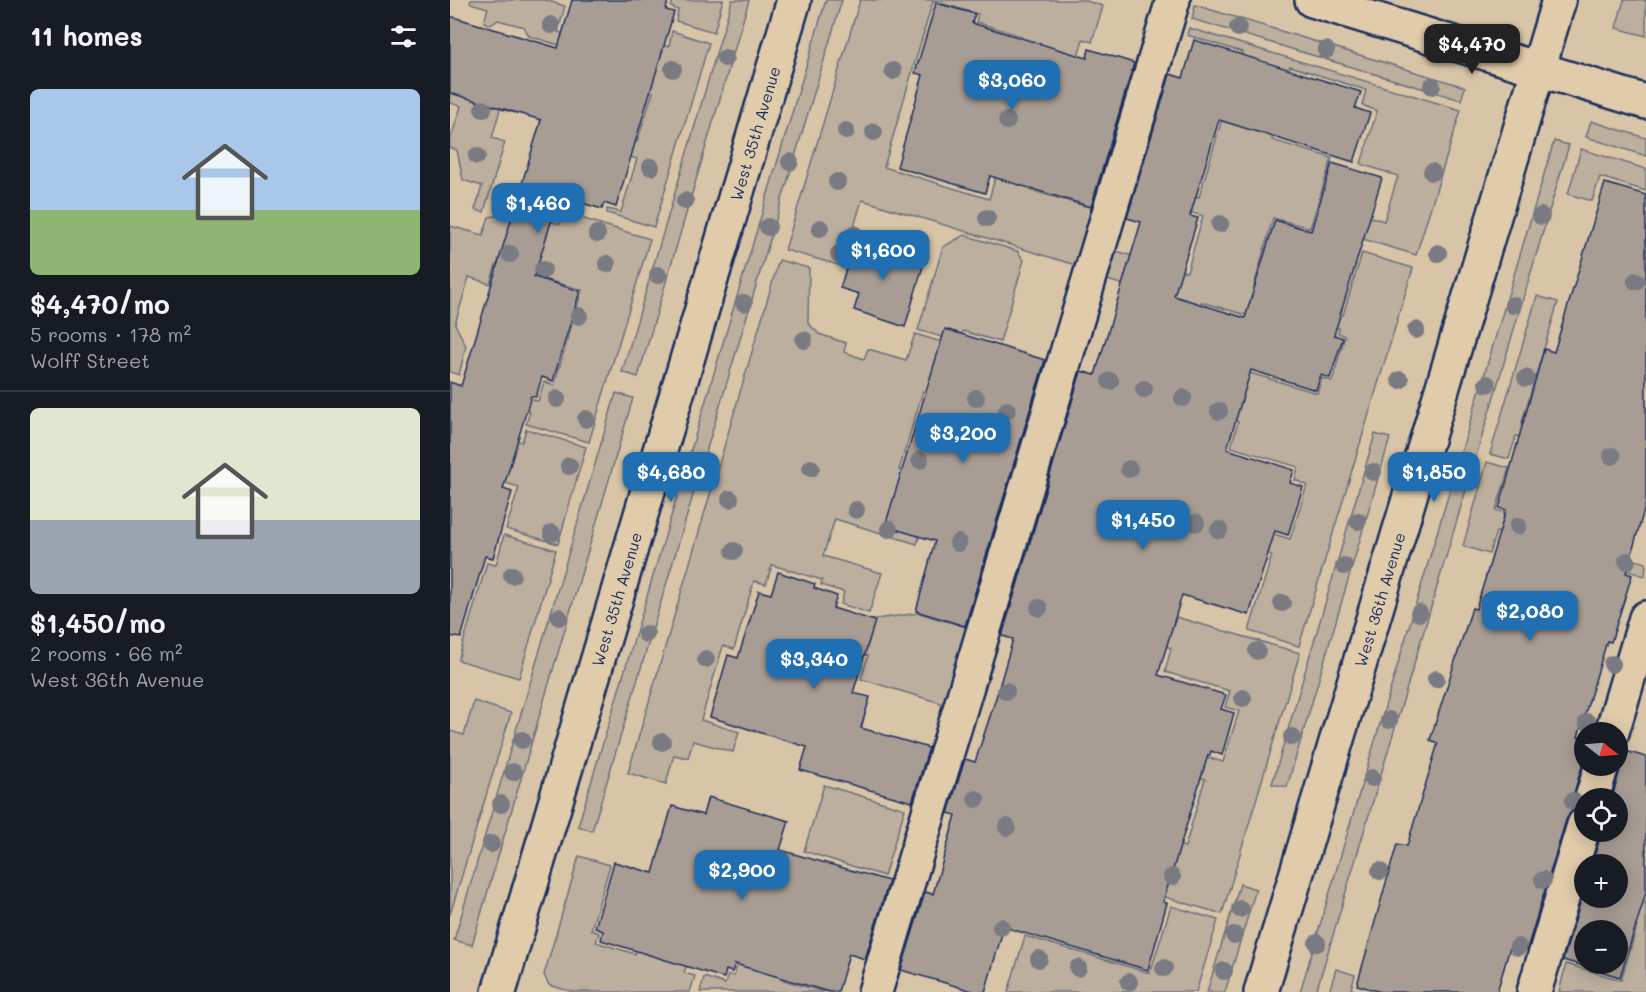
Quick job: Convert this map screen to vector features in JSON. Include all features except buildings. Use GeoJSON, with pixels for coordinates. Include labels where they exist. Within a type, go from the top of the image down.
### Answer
{"type":"FeatureCollection","features":[{"type":"Feature","properties":{"kind":"street","name":"West 35th Avenue"},"geometry":{"type":"LineString","coordinates":[[499,992],[794,0]]}},
{"type":"Feature","properties":{"kind":"street"},"geometry":{"type":"LineString","coordinates":[[875,992],[1173,0]]}},
{"type":"Feature","properties":{"kind":"street"},"geometry":{"type":"LineString","coordinates":[[1312,0],[1646,102]]}},
{"type":"Feature","properties":{"kind":"street","name":"West 36th Avenue"},"geometry":{"type":"LineString","coordinates":[[1261,992],[1559,0]]}},
{"type":"Feature","properties":{"kind":"street"},"geometry":{"type":"LineString","coordinates":[[1615,722],[1646,618]]}},
{"type":"Feature","properties":{"kind":"street"},"geometry":{"type":"LineString","coordinates":[[1534,992],[1579,842]]}},
{"type":"Feature","properties":{"kind":"shaded area"},"geometry":{"type":"Polygon","coordinates":[[[471,0],[545,0],[565,6],[558,32],[654,61],[660,45],[669,46],[672,31],[709,43],[654,227],[607,213],[607,209],[621,212],[637,159],[540,129],[637,142],[653,92],[645,90],[613,61],[529,36],[524,27],[498,20],[491,25],[484,22],[488,8],[470,3],[471,0]]]}},
{"type":"Feature","properties":{"kind":"shaded area"},"geometry":{"type":"Polygon","coordinates":[[[670,0],[723,0],[714,32],[676,21],[678,10],[671,7],[673,1],[670,0]]]}},
{"type":"Feature","properties":{"kind":"shaded area"},"geometry":{"type":"Polygon","coordinates":[[[732,0],[749,0],[638,377],[622,372],[732,0]]]}},
{"type":"Feature","properties":{"kind":"shaded area"},"geometry":{"type":"Polygon","coordinates":[[[826,0],[842,0],[592,831],[578,826],[826,0]]]}},
{"type":"Feature","properties":{"kind":"shaded area"},"geometry":{"type":"Polygon","coordinates":[[[860,0],[1083,0],[1103,6],[1092,42],[1083,39],[1062,111],[1019,43],[1021,36],[976,22],[978,14],[933,1],[884,167],[989,199],[1007,137],[1043,148],[1030,190],[1085,206],[1088,196],[1100,199],[1079,266],[862,200],[842,266],[785,250],[860,0]]]}},
{"type":"Feature","properties":{"kind":"shaded area"},"geometry":{"type":"Polygon","coordinates":[[[1624,0],[1646,0],[1646,36],[1616,28],[1624,0]]]}},
{"type":"Feature","properties":{"kind":"shaded area"},"geometry":{"type":"Polygon","coordinates":[[[1195,5],[1465,87],[1461,100],[1192,19],[1195,5]]]}},
{"type":"Feature","properties":{"kind":"shaded area"},"geometry":{"type":"Polygon","coordinates":[[[1189,28],[1461,110],[1416,255],[1317,225],[1324,203],[1384,221],[1398,176],[1361,164],[1377,111],[1362,105],[1366,90],[1290,66],[1272,140],[1332,158],[1310,228],[1273,218],[1254,286],[1268,290],[1260,319],[1201,302],[1198,313],[1172,299],[1107,280],[1116,251],[1187,272],[1203,216],[1176,208],[1181,192],[1199,197],[1242,52],[1187,35],[1189,28]]]}},
{"type":"Feature","properties":{"kind":"shaded area"},"geometry":{"type":"Polygon","coordinates":[[[536,46],[516,113],[500,109],[492,138],[505,142],[484,212],[475,210],[482,186],[463,180],[457,150],[450,148],[461,106],[450,103],[450,77],[536,46]]]}},
{"type":"Feature","properties":{"kind":"shaded area"},"geometry":{"type":"Polygon","coordinates":[[[1591,121],[1646,138],[1646,156],[1586,137],[1591,121]]]}},
{"type":"Feature","properties":{"kind":"shaded area"},"geometry":{"type":"Polygon","coordinates":[[[1554,141],[1569,145],[1316,992],[1300,992],[1554,141]]]}},
{"type":"Feature","properties":{"kind":"shaded area"},"geometry":{"type":"Polygon","coordinates":[[[1581,149],[1646,169],[1646,191],[1600,177],[1592,201],[1568,194],[1581,149]]]}},
{"type":"Feature","properties":{"kind":"shaded area"},"geometry":{"type":"Polygon","coordinates":[[[519,212],[560,224],[564,213],[650,239],[589,442],[526,424],[530,412],[519,408],[522,397],[538,401],[544,382],[554,385],[582,290],[496,265],[490,284],[469,277],[455,324],[466,346],[459,375],[450,372],[450,226],[483,235],[489,217],[519,212]]]}},
{"type":"Feature","properties":{"kind":"shaded area"},"geometry":{"type":"Polygon","coordinates":[[[964,235],[1017,251],[1024,260],[1000,342],[963,331],[959,342],[918,330],[943,247],[964,235]]]}},
{"type":"Feature","properties":{"kind":"shaded area"},"geometry":{"type":"Polygon","coordinates":[[[1362,253],[1413,268],[1299,646],[1249,631],[1272,555],[1194,531],[1200,512],[1290,539],[1307,485],[1295,480],[1298,467],[1231,447],[1238,422],[1173,403],[1250,373],[1317,393],[1322,378],[1332,381],[1345,336],[1338,333],[1339,328],[1267,306],[1271,293],[1343,315],[1362,253]]]}},
{"type":"Feature","properties":{"kind":"shaded area"},"geometry":{"type":"Polygon","coordinates":[[[779,260],[809,268],[808,323],[819,334],[846,343],[844,352],[864,359],[868,349],[906,360],[915,334],[945,343],[934,381],[1031,410],[1028,423],[923,391],[899,470],[936,481],[917,544],[835,519],[823,556],[882,573],[869,613],[841,604],[844,592],[821,585],[822,580],[772,565],[766,584],[754,581],[734,649],[723,646],[701,720],[739,732],[733,752],[693,741],[688,758],[674,755],[666,784],[628,773],[779,260]]]}},
{"type":"Feature","properties":{"kind":"shaded area"},"geometry":{"type":"Polygon","coordinates":[[[1537,296],[1558,302],[1522,422],[1646,459],[1639,473],[1516,436],[1509,459],[1490,454],[1537,296]]]}},
{"type":"Feature","properties":{"kind":"shaded area"},"geometry":{"type":"Polygon","coordinates":[[[616,393],[633,398],[472,945],[454,940],[616,393]]]}},
{"type":"Feature","properties":{"kind":"shaded area"},"geometry":{"type":"Polygon","coordinates":[[[526,429],[586,447],[558,544],[506,529],[519,487],[495,480],[508,438],[522,442],[526,429]]]}},
{"type":"Feature","properties":{"kind":"shaded area"},"geometry":{"type":"Polygon","coordinates":[[[1375,434],[1390,438],[1287,787],[1272,784],[1375,434]]]}},
{"type":"Feature","properties":{"kind":"shaded area"},"geometry":{"type":"Polygon","coordinates":[[[1487,462],[1509,468],[1496,510],[1581,536],[1579,543],[1646,563],[1645,576],[1496,532],[1489,554],[1463,546],[1487,462]]]}},
{"type":"Feature","properties":{"kind":"shaded area"},"geometry":{"type":"Polygon","coordinates":[[[504,535],[556,550],[519,678],[458,660],[487,563],[496,565],[504,535]]]}},
{"type":"Feature","properties":{"kind":"shaded area"},"geometry":{"type":"Polygon","coordinates":[[[919,613],[969,628],[947,705],[861,679],[868,656],[859,653],[869,620],[919,613]]]}},
{"type":"Feature","properties":{"kind":"shaded area"},"geometry":{"type":"Polygon","coordinates":[[[1176,617],[1300,653],[1222,914],[1131,887],[1119,828],[1185,847],[1205,779],[1122,754],[1128,734],[1223,762],[1239,711],[1225,707],[1230,691],[1165,672],[1171,648],[1103,627],[1159,620],[1174,625],[1176,617]]]}},
{"type":"Feature","properties":{"kind":"shaded area"},"geometry":{"type":"Polygon","coordinates":[[[474,701],[511,713],[450,915],[450,731],[464,735],[474,701]]]}},
{"type":"Feature","properties":{"kind":"shaded area"},"geometry":{"type":"Polygon","coordinates":[[[824,785],[905,809],[884,876],[804,851],[824,785]]]}},
{"type":"Feature","properties":{"kind":"shaded area"},"geometry":{"type":"Polygon","coordinates":[[[579,856],[610,865],[591,930],[599,933],[596,942],[635,954],[638,946],[688,961],[684,973],[695,976],[690,992],[573,992],[549,985],[544,975],[579,856]]]}},
{"type":"Feature","properties":{"kind":"shaded area"},"geometry":{"type":"Polygon","coordinates":[[[1240,884],[1256,889],[1225,992],[1207,992],[1240,884]]]}},
{"type":"Feature","properties":{"kind":"shaded area"},"geometry":{"type":"Polygon","coordinates":[[[1637,900],[1646,903],[1646,992],[1559,992],[1566,964],[1574,966],[1574,974],[1600,974],[1621,980],[1623,974],[1628,974],[1628,957],[1637,927],[1631,924],[1637,900]]]}},
{"type":"Feature","properties":{"kind":"shaded area"},"geometry":{"type":"Polygon","coordinates":[[[1171,906],[1218,920],[1196,992],[1008,992],[1025,936],[1150,973],[1171,906]]]}},
{"type":"Feature","properties":{"kind":"shaded area"},"geometry":{"type":"Polygon","coordinates":[[[753,912],[796,924],[780,979],[824,992],[700,992],[704,977],[725,984],[728,975],[734,976],[753,912]]]}},
{"type":"Feature","properties":{"kind":"shaded area"},"geometry":{"type":"Polygon","coordinates":[[[1336,969],[1355,975],[1351,989],[1361,992],[1329,992],[1336,969]]]}}]}
